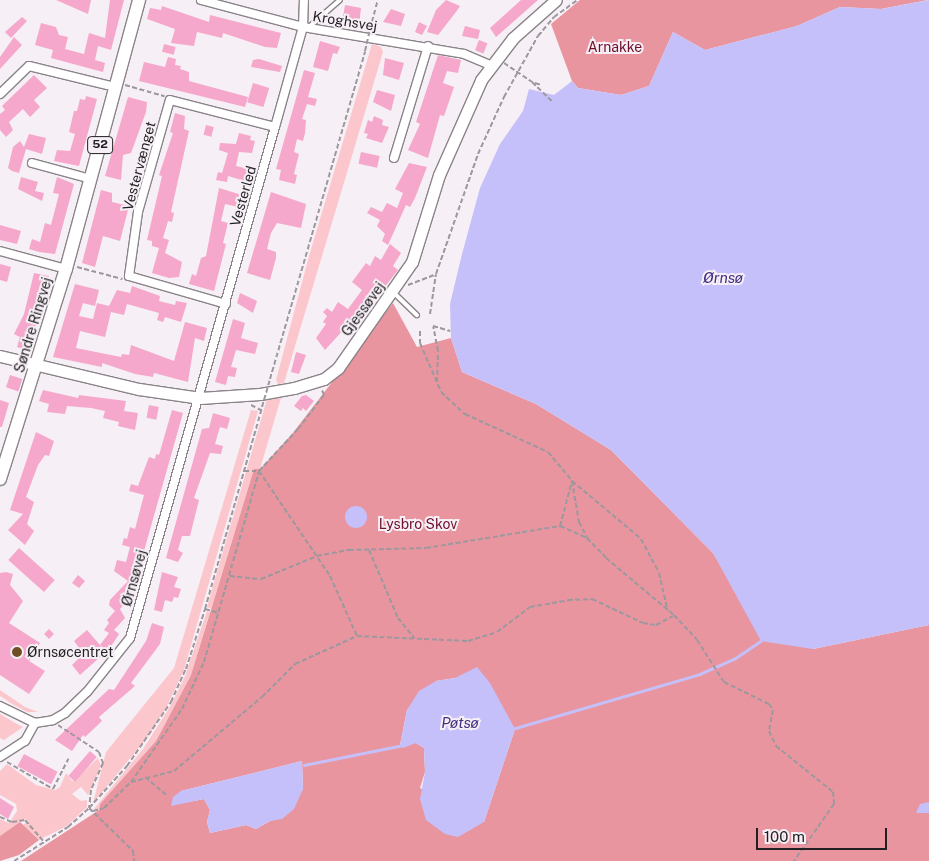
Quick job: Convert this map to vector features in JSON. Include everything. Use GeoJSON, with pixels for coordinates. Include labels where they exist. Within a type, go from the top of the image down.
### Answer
{"type":"FeatureCollection","features":[{"type":"Feature","properties":{"kind":"main road","name":"Søndre Ringvej"},"geometry":{"type":"LineString","coordinates":[[0,479],[66,269],[139,0]]}},
{"type":"Feature","properties":{"kind":"street","name":"Kroghsvej"},"geometry":{"type":"LineString","coordinates":[[201,0],[306,27],[428,46],[464,54],[490,65]]}},
{"type":"Feature","properties":{"kind":"street","name":"Vesterled"},"geometry":{"type":"LineString","coordinates":[[200,398],[275,127],[306,27],[304,0]]}},
{"type":"Feature","properties":{"kind":"street","name":"Gjessøvej"},"geometry":{"type":"LineString","coordinates":[[0,356],[139,389],[200,398],[253,395],[294,388],[324,379],[338,368],[396,288],[414,257],[447,156],[490,65],[513,38],[556,0]]}},
{"type":"Feature","properties":{"kind":"street"},"geometry":{"type":"LineString","coordinates":[[394,158],[428,46]]}},
{"type":"Feature","properties":{"kind":"street"},"geometry":{"type":"LineString","coordinates":[[0,94],[29,66],[115,87]]}},
{"type":"Feature","properties":{"kind":"street"},"geometry":{"type":"LineString","coordinates":[[170,100],[275,127]]}},
{"type":"Feature","properties":{"kind":"street","name":"Vestervænget"},"geometry":{"type":"LineString","coordinates":[[128,276],[138,212],[170,100]]}},
{"type":"Feature","properties":{"kind":"street"},"geometry":{"type":"LineString","coordinates":[[32,162],[91,179]]}},
{"type":"Feature","properties":{"kind":"street"},"geometry":{"type":"LineString","coordinates":[[0,252],[66,269]]}},
{"type":"Feature","properties":{"kind":"street"},"geometry":{"type":"LineString","coordinates":[[128,276],[226,304]]}},
{"type":"Feature","properties":{"kind":"street","name":"Ørnsøvej"},"geometry":{"type":"LineString","coordinates":[[35,723],[52,720],[87,692],[130,638],[200,398]]}},
{"type":"Feature","properties":{"kind":"street"},"geometry":{"type":"LineString","coordinates":[[0,706],[35,723],[25,741],[0,757]]}},
{"type":"Feature","properties":{"kind":"lane"},"geometry":{"type":"LineString","coordinates":[[306,27],[340,0]]}},
{"type":"Feature","properties":{"kind":"lane"},"geometry":{"type":"LineString","coordinates":[[396,288],[417,315]]}},
{"type":"Feature","properties":{"kind":"path"},"geometry":{"type":"LineString","coordinates":[[14,861],[45,842],[89,808],[127,766],[171,702],[186,669],[205,609],[378,0]]}},
{"type":"Feature","properties":{"kind":"path"},"geometry":{"type":"LineString","coordinates":[[430,314],[436,274],[478,154],[517,70],[554,17],[577,0]]}},
{"type":"Feature","properties":{"kind":"path"},"geometry":{"type":"LineString","coordinates":[[517,70],[553,102]]}},
{"type":"Feature","properties":{"kind":"path"},"geometry":{"type":"LineString","coordinates":[[532,82],[542,85]]}},
{"type":"Feature","properties":{"kind":"path"},"geometry":{"type":"LineString","coordinates":[[115,87],[126,85],[161,94],[170,100]]}},
{"type":"Feature","properties":{"kind":"path"},"geometry":{"type":"LineString","coordinates":[[66,269],[77,267],[120,280],[128,276]]}},
{"type":"Feature","properties":{"kind":"path"},"geometry":{"type":"LineString","coordinates":[[396,288],[410,285],[436,274]]}},
{"type":"Feature","properties":{"kind":"path"},"geometry":{"type":"LineString","coordinates":[[437,384],[438,351],[433,326],[450,331]]}},
{"type":"Feature","properties":{"kind":"path"},"geometry":{"type":"LineString","coordinates":[[420,331],[420,343],[437,384],[451,403],[465,414],[548,452],[572,481],[640,539],[660,573],[668,611]]}},
{"type":"Feature","properties":{"kind":"path"},"geometry":{"type":"LineString","coordinates":[[93,811],[104,808],[131,782],[182,709],[204,662],[230,576],[258,471],[298,429],[324,395],[322,390]]}},
{"type":"Feature","properties":{"kind":"path"},"geometry":{"type":"LineString","coordinates":[[249,401],[252,407],[261,408]]}},
{"type":"Feature","properties":{"kind":"path"},"geometry":{"type":"LineString","coordinates":[[244,471],[258,471]]}},
{"type":"Feature","properties":{"kind":"path"},"geometry":{"type":"LineString","coordinates":[[258,471],[330,576],[357,636]]}},
{"type":"Feature","properties":{"kind":"path"},"geometry":{"type":"LineString","coordinates":[[560,526],[572,481]]}},
{"type":"Feature","properties":{"kind":"path"},"geometry":{"type":"LineString","coordinates":[[572,481],[579,522],[588,538],[606,558],[674,616],[713,662],[719,676],[731,687],[769,704],[773,710],[769,731],[773,741],[833,792],[835,799],[794,861]]}},
{"type":"Feature","properties":{"kind":"path"},"geometry":{"type":"LineString","coordinates":[[230,576],[261,579],[317,556],[369,550],[426,548],[485,541],[560,526],[588,538]]}},
{"type":"Feature","properties":{"kind":"path"},"geometry":{"type":"LineString","coordinates":[[369,550],[398,618],[415,639]]}},
{"type":"Feature","properties":{"kind":"path"},"geometry":{"type":"LineString","coordinates":[[131,782],[174,770],[262,697],[295,664],[357,636],[468,641],[497,632],[530,607],[568,600],[592,599],[643,623],[656,625],[674,616]]}},
{"type":"Feature","properties":{"kind":"path"},"geometry":{"type":"LineString","coordinates":[[205,609],[219,613]]}},
{"type":"Feature","properties":{"kind":"path"},"geometry":{"type":"LineString","coordinates":[[52,720],[99,752],[103,763],[101,772],[91,790],[89,808]]}},
{"type":"Feature","properties":{"kind":"path"},"geometry":{"type":"LineString","coordinates":[[0,757],[53,789],[68,759]]}},
{"type":"Feature","properties":{"kind":"path"},"geometry":{"type":"LineString","coordinates":[[145,777],[168,796]]}},
{"type":"Feature","properties":{"kind":"path"},"geometry":{"type":"LineString","coordinates":[[89,808],[133,851],[134,861]]}},
{"type":"Feature","properties":{"kind":"path"},"geometry":{"type":"LineString","coordinates":[[0,817],[12,822],[24,820],[45,842]]}},
{"type":"Feature","properties":{"kind":"path"},"geometry":{"type":"LineString","coordinates":[[22,861],[24,855]]}},
{"type":"Feature","properties":{"kind":"shaded area"},"geometry":{"type":"Polygon","coordinates":[[[372,44],[381,47],[383,52],[284,383],[278,384],[276,380],[309,256],[372,44]]]}},
{"type":"Feature","properties":{"kind":"shaded area"},"geometry":{"type":"Polygon","coordinates":[[[281,398],[260,469],[254,469],[211,609],[207,607],[267,399],[281,398]]]}},
{"type":"Feature","properties":{"kind":"shaded area"},"geometry":{"type":"Polygon","coordinates":[[[251,410],[258,411],[184,670],[166,708],[147,738],[93,803],[106,752],[174,668],[251,410]]]}},
{"type":"Feature","properties":{"kind":"shaded area"},"geometry":{"type":"Polygon","coordinates":[[[207,611],[210,612],[191,675],[156,741],[100,804],[99,810],[94,809],[143,749],[171,705],[185,676],[207,611]]]}},
{"type":"Feature","properties":{"kind":"shaded area"},"geometry":{"type":"Polygon","coordinates":[[[0,690],[25,707],[38,712],[27,712],[14,705],[0,696],[0,690]]]}},
{"type":"Feature","properties":{"kind":"shaded area"},"geometry":{"type":"Polygon","coordinates":[[[0,714],[23,727],[4,740],[0,738],[0,714]]]}},
{"type":"Feature","properties":{"kind":"shaded area"},"geometry":{"type":"Polygon","coordinates":[[[98,758],[101,766],[88,795],[81,787],[72,794],[81,801],[87,800],[87,807],[67,826],[39,840],[23,825],[28,821],[25,819],[0,836],[0,819],[9,823],[17,811],[16,804],[0,795],[0,771],[7,764],[36,785],[55,790],[60,787],[66,773],[72,781],[75,780],[98,758]]]}},
{"type":"Feature","properties":{"kind":"green space","name":"Arnakke"},"geometry":{"type":"Polygon","coordinates":[[[580,0],[928,0],[881,9],[840,7],[797,26],[705,50],[673,32],[649,86],[621,95],[578,88],[572,81],[551,24],[580,0]]]}},
{"type":"Feature","properties":{"kind":"green space","name":"Lysbro Skov"},"geometry":{"type":"Polygon","coordinates":[[[393,303],[417,347],[451,338],[462,372],[536,404],[611,450],[713,553],[737,593],[813,649],[929,625],[929,861],[21,861],[99,810],[100,804],[156,741],[191,675],[254,469],[260,469],[292,434],[393,303]],[[455,678],[436,681],[407,710],[400,745],[416,743],[424,748],[425,772],[420,788],[484,822],[515,729],[508,719],[455,678]],[[302,761],[181,791],[172,805],[204,799],[210,810],[207,822],[210,833],[246,825],[256,829],[270,821],[282,818],[303,789],[302,761]]]}},
{"type":"Feature","properties":{"kind":"green space"},"geometry":{"type":"Polygon","coordinates":[[[20,822],[39,840],[19,855],[0,861],[0,836],[20,822]]]}},
{"type":"Feature","properties":{"kind":"water","name":"Ørnsø"},"geometry":{"type":"Polygon","coordinates":[[[929,0],[929,625],[813,649],[761,641],[713,553],[611,450],[536,404],[462,372],[451,338],[450,304],[462,254],[480,188],[500,144],[523,111],[529,89],[554,95],[572,81],[578,88],[621,95],[649,86],[673,32],[705,50],[797,26],[840,7],[881,9],[929,0]]]}},
{"type":"Feature","properties":{"kind":"water"},"geometry":{"type":"Polygon","coordinates":[[[356,506],[364,509],[367,517],[364,525],[356,528],[348,525],[345,517],[348,509],[356,506]]]}},
{"type":"Feature","properties":{"kind":"water","name":"Pøtsø"},"geometry":{"type":"Polygon","coordinates":[[[477,667],[490,683],[515,729],[484,822],[458,837],[445,834],[426,820],[420,799],[425,772],[424,748],[416,743],[403,748],[400,745],[407,710],[419,691],[436,681],[455,678],[477,667]]]}},
{"type":"Feature","properties":{"kind":"water"},"geometry":{"type":"Polygon","coordinates":[[[302,761],[303,789],[294,809],[282,819],[270,821],[256,829],[246,825],[210,833],[207,822],[210,810],[204,799],[171,806],[173,797],[181,791],[302,761]]]}},
{"type":"Feature","properties":{"kind":"water"},"geometry":{"type":"Polygon","coordinates":[[[929,802],[929,813],[916,813],[920,804],[929,802]]]}},
{"type":"Feature","properties":{"kind":"building"},"geometry":{"type":"Polygon","coordinates":[[[56,0],[91,0],[88,14],[56,0]]]}},
{"type":"Feature","properties":{"kind":"building"},"geometry":{"type":"Polygon","coordinates":[[[110,0],[124,0],[111,50],[98,46],[95,60],[105,63],[103,72],[51,58],[53,50],[35,45],[41,23],[56,27],[59,35],[68,37],[65,49],[84,54],[89,33],[105,38],[110,0]]]}},
{"type":"Feature","properties":{"kind":"building"},"geometry":{"type":"Polygon","coordinates":[[[446,0],[460,6],[438,35],[427,32],[436,10],[446,0]]]}},
{"type":"Feature","properties":{"kind":"building"},"geometry":{"type":"Polygon","coordinates":[[[521,0],[538,0],[496,37],[490,28],[521,0]]]}},
{"type":"Feature","properties":{"kind":"building"},"geometry":{"type":"Polygon","coordinates":[[[345,5],[361,8],[359,26],[351,25],[352,18],[343,17],[345,5]]]}},
{"type":"Feature","properties":{"kind":"building"},"geometry":{"type":"Polygon","coordinates":[[[162,6],[209,22],[210,15],[281,33],[277,48],[265,47],[223,33],[222,38],[197,32],[194,46],[171,43],[175,29],[147,19],[150,8],[161,10],[162,6]]]}},
{"type":"Feature","properties":{"kind":"building"},"geometry":{"type":"Polygon","coordinates":[[[391,9],[405,14],[401,26],[383,22],[391,9]]]}},
{"type":"Feature","properties":{"kind":"building"},"geometry":{"type":"Polygon","coordinates":[[[22,17],[27,21],[11,38],[5,32],[22,17]]]}},
{"type":"Feature","properties":{"kind":"building"},"geometry":{"type":"Polygon","coordinates":[[[419,22],[427,26],[422,35],[415,32],[419,22]]]}},
{"type":"Feature","properties":{"kind":"building"},"geometry":{"type":"Polygon","coordinates":[[[465,26],[480,30],[478,39],[462,36],[465,26]]]}},
{"type":"Feature","properties":{"kind":"building"},"geometry":{"type":"Polygon","coordinates":[[[14,37],[22,45],[0,69],[0,57],[14,37]]]}},
{"type":"Feature","properties":{"kind":"building"},"geometry":{"type":"Polygon","coordinates":[[[479,40],[487,43],[483,53],[475,50],[479,40]]]}},
{"type":"Feature","properties":{"kind":"building"},"geometry":{"type":"Polygon","coordinates":[[[320,41],[340,47],[337,54],[333,53],[328,71],[313,67],[320,41]]]}},
{"type":"Feature","properties":{"kind":"building"},"geometry":{"type":"Polygon","coordinates":[[[164,44],[176,47],[174,55],[162,52],[164,44]]]}},
{"type":"Feature","properties":{"kind":"building"},"geometry":{"type":"Polygon","coordinates":[[[438,55],[461,60],[458,73],[447,71],[443,83],[454,87],[444,116],[440,115],[428,158],[408,150],[420,124],[416,122],[438,55]]]}},
{"type":"Feature","properties":{"kind":"building"},"geometry":{"type":"Polygon","coordinates":[[[168,57],[176,59],[175,65],[181,66],[180,69],[189,72],[189,81],[248,97],[245,107],[139,81],[144,62],[165,67],[168,57]]]}},
{"type":"Feature","properties":{"kind":"building"},"geometry":{"type":"Polygon","coordinates":[[[385,58],[404,63],[399,80],[383,75],[385,58]]]}},
{"type":"Feature","properties":{"kind":"building"},"geometry":{"type":"Polygon","coordinates":[[[259,59],[282,66],[280,72],[251,67],[253,60],[259,59]]]}},
{"type":"Feature","properties":{"kind":"building"},"geometry":{"type":"Polygon","coordinates":[[[304,70],[315,73],[308,97],[317,99],[315,106],[307,104],[302,119],[306,120],[305,133],[303,141],[297,139],[294,152],[299,154],[294,174],[297,175],[295,184],[279,180],[281,170],[276,169],[304,70]]]}},
{"type":"Feature","properties":{"kind":"building"},"geometry":{"type":"Polygon","coordinates":[[[34,75],[47,88],[34,100],[40,107],[30,117],[23,109],[9,122],[13,130],[6,137],[0,130],[0,114],[5,110],[2,106],[34,75]]]}},
{"type":"Feature","properties":{"kind":"building"},"geometry":{"type":"Polygon","coordinates":[[[253,83],[269,88],[263,107],[247,102],[253,83]]]}},
{"type":"Feature","properties":{"kind":"building"},"geometry":{"type":"Polygon","coordinates":[[[377,90],[395,95],[391,111],[373,102],[377,90]]]}},
{"type":"Feature","properties":{"kind":"building"},"geometry":{"type":"Polygon","coordinates":[[[86,96],[97,99],[79,166],[54,161],[57,150],[70,151],[75,134],[69,132],[74,111],[77,111],[80,99],[85,100],[86,96]]]}},
{"type":"Feature","properties":{"kind":"building"},"geometry":{"type":"Polygon","coordinates":[[[128,97],[147,102],[146,112],[131,153],[123,155],[121,180],[105,176],[128,97]]]}},
{"type":"Feature","properties":{"kind":"building"},"geometry":{"type":"Polygon","coordinates":[[[175,113],[185,116],[184,129],[189,131],[171,212],[174,213],[172,222],[168,221],[163,238],[169,240],[165,253],[182,262],[179,277],[169,278],[152,273],[159,248],[152,246],[152,241],[147,240],[162,176],[159,175],[173,133],[170,132],[175,113]]]}},
{"type":"Feature","properties":{"kind":"building"},"geometry":{"type":"Polygon","coordinates":[[[374,116],[383,120],[382,125],[389,127],[382,143],[366,138],[368,134],[364,133],[368,120],[372,122],[374,116]]]}},
{"type":"Feature","properties":{"kind":"building"},"geometry":{"type":"Polygon","coordinates":[[[206,125],[214,127],[211,137],[204,135],[206,125]]]}},
{"type":"Feature","properties":{"kind":"building"},"geometry":{"type":"Polygon","coordinates":[[[239,133],[251,136],[250,140],[255,141],[252,153],[239,152],[236,166],[248,169],[245,181],[228,176],[227,182],[216,180],[218,172],[222,173],[228,153],[219,150],[220,143],[236,144],[239,133]]]}},
{"type":"Feature","properties":{"kind":"building"},"geometry":{"type":"Polygon","coordinates":[[[29,134],[46,138],[42,154],[26,149],[19,173],[12,171],[8,168],[13,147],[20,141],[24,147],[29,134]]]}},
{"type":"Feature","properties":{"kind":"building"},"geometry":{"type":"Polygon","coordinates":[[[361,152],[380,156],[377,168],[359,164],[361,152]]]}},
{"type":"Feature","properties":{"kind":"building"},"geometry":{"type":"Polygon","coordinates":[[[409,163],[427,167],[415,198],[410,207],[406,205],[388,245],[382,241],[385,234],[377,226],[380,220],[367,213],[371,207],[382,212],[387,203],[397,208],[403,193],[395,189],[409,163]]]}},
{"type":"Feature","properties":{"kind":"building"},"geometry":{"type":"Polygon","coordinates":[[[21,177],[38,182],[35,191],[44,193],[42,201],[18,189],[21,177]]]}},
{"type":"Feature","properties":{"kind":"building"},"geometry":{"type":"Polygon","coordinates":[[[57,177],[74,184],[55,254],[29,249],[32,239],[40,242],[45,223],[51,225],[59,194],[53,193],[57,177]]]}},
{"type":"Feature","properties":{"kind":"building"},"geometry":{"type":"Polygon","coordinates":[[[219,188],[242,195],[238,207],[225,204],[221,221],[228,223],[223,243],[226,244],[214,291],[189,284],[192,274],[196,276],[201,258],[206,256],[219,188]]]}},
{"type":"Feature","properties":{"kind":"building"},"geometry":{"type":"Polygon","coordinates":[[[101,190],[112,193],[112,202],[129,206],[120,241],[103,236],[95,267],[82,263],[101,190]]]}},
{"type":"Feature","properties":{"kind":"building"},"geometry":{"type":"Polygon","coordinates":[[[271,192],[306,204],[301,228],[277,223],[271,233],[267,249],[276,252],[276,258],[270,280],[247,273],[271,192]]]}},
{"type":"Feature","properties":{"kind":"building"},"geometry":{"type":"Polygon","coordinates":[[[0,225],[21,231],[17,244],[0,240],[0,225]]]}},
{"type":"Feature","properties":{"kind":"building"},"geometry":{"type":"Polygon","coordinates":[[[390,244],[401,253],[393,266],[398,270],[360,319],[356,316],[325,350],[316,338],[326,324],[323,322],[327,316],[323,312],[327,308],[332,312],[338,302],[348,309],[362,290],[352,282],[366,263],[370,266],[375,256],[381,260],[390,244]]]}},
{"type":"Feature","properties":{"kind":"building"},"geometry":{"type":"Polygon","coordinates":[[[0,264],[11,267],[7,282],[0,280],[0,264]]]}},
{"type":"Feature","properties":{"kind":"building"},"geometry":{"type":"Polygon","coordinates":[[[34,273],[49,276],[29,351],[17,347],[20,337],[14,334],[24,314],[34,273]]]}},
{"type":"Feature","properties":{"kind":"building"},"geometry":{"type":"Polygon","coordinates":[[[75,284],[99,290],[95,306],[83,303],[79,316],[93,319],[97,303],[109,306],[117,290],[130,293],[132,286],[160,296],[159,301],[175,305],[176,301],[187,303],[181,322],[165,317],[163,322],[157,320],[159,313],[127,304],[124,315],[111,312],[105,337],[80,331],[76,348],[121,357],[122,354],[129,355],[131,345],[174,361],[185,322],[207,328],[204,341],[195,338],[188,382],[154,373],[153,377],[135,374],[102,363],[102,367],[53,357],[75,284]]]}},
{"type":"Feature","properties":{"kind":"building"},"geometry":{"type":"Polygon","coordinates":[[[240,293],[257,301],[253,313],[237,303],[240,293]]]}},
{"type":"Feature","properties":{"kind":"building"},"geometry":{"type":"Polygon","coordinates":[[[233,319],[245,323],[241,338],[258,343],[255,354],[236,350],[231,367],[237,368],[235,377],[228,376],[226,385],[215,382],[233,319]]]}},
{"type":"Feature","properties":{"kind":"building"},"geometry":{"type":"Polygon","coordinates":[[[296,352],[306,355],[299,374],[291,372],[296,352]]]}},
{"type":"Feature","properties":{"kind":"building"},"geometry":{"type":"Polygon","coordinates":[[[10,375],[22,379],[18,391],[6,387],[10,375]]]}},
{"type":"Feature","properties":{"kind":"building"},"geometry":{"type":"Polygon","coordinates":[[[43,390],[78,398],[79,395],[126,401],[124,411],[138,413],[135,430],[118,426],[119,422],[103,418],[105,411],[91,408],[67,406],[65,414],[47,412],[49,404],[39,401],[43,390]]]}},
{"type":"Feature","properties":{"kind":"building"},"geometry":{"type":"Polygon","coordinates":[[[306,395],[314,401],[306,411],[303,408],[301,411],[294,406],[302,396],[306,395]]]}},
{"type":"Feature","properties":{"kind":"building"},"geometry":{"type":"Polygon","coordinates":[[[0,400],[9,403],[2,427],[0,427],[0,400]]]}},
{"type":"Feature","properties":{"kind":"building"},"geometry":{"type":"Polygon","coordinates":[[[149,405],[159,407],[156,420],[147,418],[149,405]]]}},
{"type":"Feature","properties":{"kind":"building"},"geometry":{"type":"Polygon","coordinates":[[[172,410],[183,413],[131,597],[120,609],[125,618],[114,630],[119,634],[110,648],[80,675],[72,665],[79,658],[75,653],[80,649],[74,641],[87,630],[100,645],[109,633],[104,630],[109,623],[107,620],[115,611],[109,605],[110,600],[128,581],[114,571],[117,560],[126,562],[130,547],[122,545],[124,538],[127,539],[130,527],[135,529],[144,495],[129,491],[131,484],[138,486],[149,457],[155,459],[156,454],[159,455],[172,410]]]}},
{"type":"Feature","properties":{"kind":"building"},"geometry":{"type":"Polygon","coordinates":[[[213,413],[230,418],[227,429],[220,427],[215,444],[223,446],[221,454],[210,453],[194,498],[199,500],[190,536],[182,536],[178,550],[183,553],[178,562],[166,558],[202,429],[209,428],[213,413]]]}},
{"type":"Feature","properties":{"kind":"building"},"geometry":{"type":"Polygon","coordinates":[[[36,432],[54,441],[49,456],[45,455],[38,465],[26,497],[34,502],[27,524],[34,531],[25,545],[8,530],[23,514],[10,510],[36,432]]]}},
{"type":"Feature","properties":{"kind":"building"},"geometry":{"type":"Polygon","coordinates":[[[19,548],[55,580],[44,592],[8,560],[19,548]]]}},
{"type":"Feature","properties":{"kind":"building"},"geometry":{"type":"Polygon","coordinates":[[[162,572],[178,577],[174,587],[181,589],[178,598],[174,597],[172,602],[165,600],[162,612],[154,610],[162,572]]]}},
{"type":"Feature","properties":{"kind":"building","name":"Ørnsøcentret"},"geometry":{"type":"Polygon","coordinates":[[[0,573],[13,574],[10,585],[23,601],[9,623],[40,643],[29,661],[45,671],[29,694],[0,675],[0,573]]]}},
{"type":"Feature","properties":{"kind":"building"},"geometry":{"type":"Polygon","coordinates":[[[78,575],[85,581],[79,588],[72,583],[78,575]]]}},
{"type":"Feature","properties":{"kind":"building"},"geometry":{"type":"Polygon","coordinates":[[[152,623],[164,627],[160,644],[131,683],[135,686],[99,717],[102,721],[85,737],[83,735],[72,751],[55,740],[109,689],[114,690],[146,641],[152,623]]]}},
{"type":"Feature","properties":{"kind":"building"},"geometry":{"type":"Polygon","coordinates":[[[49,629],[54,634],[49,639],[44,634],[49,629]]]}},
{"type":"Feature","properties":{"kind":"building"},"geometry":{"type":"Polygon","coordinates":[[[90,751],[97,757],[75,782],[68,776],[90,751]]]}},
{"type":"Feature","properties":{"kind":"building"},"geometry":{"type":"Polygon","coordinates":[[[24,754],[58,772],[51,784],[17,766],[24,754]]]}},
{"type":"Feature","properties":{"kind":"building"},"geometry":{"type":"Polygon","coordinates":[[[0,798],[14,807],[8,819],[0,814],[0,798]]]}},
{"type":"Feature","properties":{"kind":"waterway"},"geometry":{"type":"LineString","coordinates":[[512,729],[700,674],[734,659],[761,641]]}},
{"type":"Feature","properties":{"kind":"waterway"},"geometry":{"type":"LineString","coordinates":[[304,765],[403,745]]}},
{"type":"Feature","properties":{"kind":"place","name":"Ørnsøcentret"},"geometry":{"type":"Point","coordinates":[17,652]}}]}
